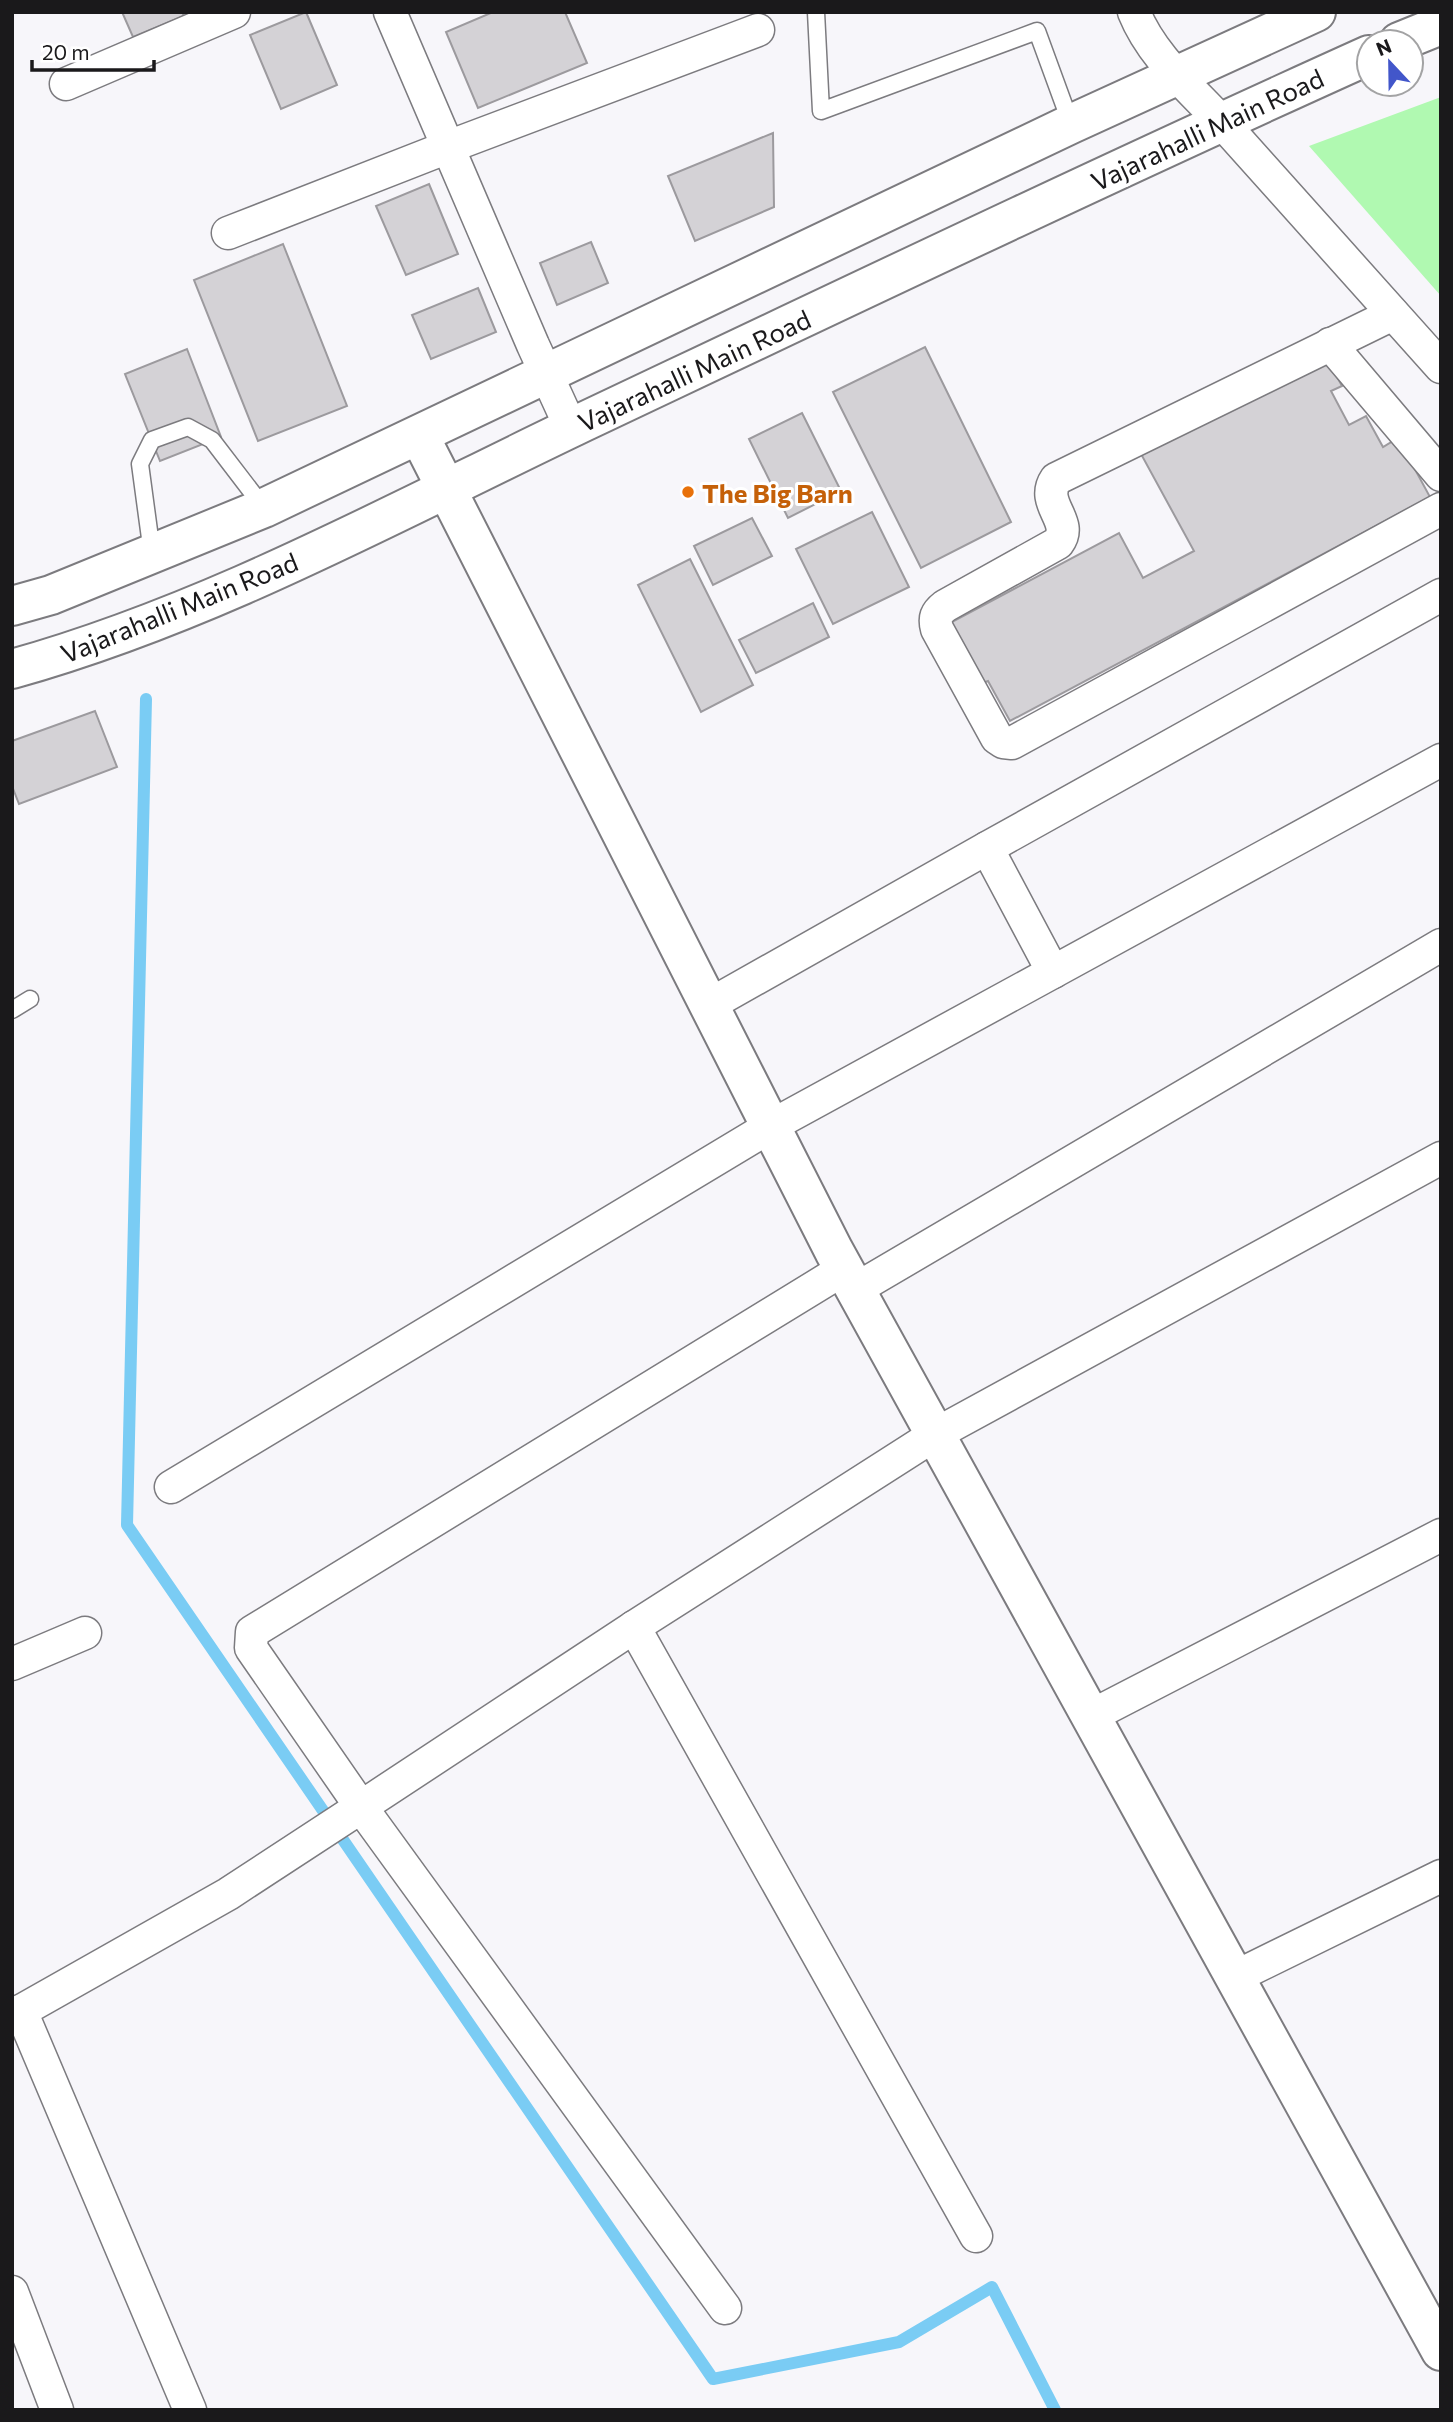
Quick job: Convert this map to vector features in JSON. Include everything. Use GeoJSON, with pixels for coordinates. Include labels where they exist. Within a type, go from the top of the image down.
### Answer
{"type":"FeatureCollection","features":[{"type":"Feature","properties":{"kind":"main road"},"geometry":{"type":"LineString","coordinates":[[12,606],[51,595],[264,508],[1071,124],[1316,12]]}},
{"type":"Feature","properties":{"kind":"main road","name":"Vajarahalli Main Road"},"geometry":{"type":"LineString","coordinates":[[12,670],[70,653],[289,564],[571,428],[1355,61]]}},
{"type":"Feature","properties":{"kind":"main road"},"geometry":{"type":"LineString","coordinates":[[419,435],[850,1279],[1441,2351]]}},
{"type":"Feature","properties":{"kind":"street"},"geometry":{"type":"LineString","coordinates":[[66,84],[234,12]]}},
{"type":"Feature","properties":{"kind":"street"},"geometry":{"type":"LineString","coordinates":[[390,12],[571,428]]}},
{"type":"Feature","properties":{"kind":"street"},"geometry":{"type":"LineString","coordinates":[[1134,12],[1143,33],[1176,75],[1222,122],[1441,367]]}},
{"type":"Feature","properties":{"kind":"street"},"geometry":{"type":"LineString","coordinates":[[228,233],[758,30]]}},
{"type":"Feature","properties":{"kind":"street"},"geometry":{"type":"LineString","coordinates":[[1393,314],[1056,479],[1050,487],[1050,494],[1064,529],[1063,537],[1058,543],[937,612],[935,621],[997,738],[1012,743],[1441,509]]}},
{"type":"Feature","properties":{"kind":"street"},"geometry":{"type":"LineString","coordinates":[[1330,344],[1441,475]]}},
{"type":"Feature","properties":{"kind":"street"},"geometry":{"type":"LineString","coordinates":[[709,1005],[1441,595]]}},
{"type":"Feature","properties":{"kind":"street"},"geometry":{"type":"LineString","coordinates":[[171,1486],[771,1126],[1441,760]]}},
{"type":"Feature","properties":{"kind":"street"},"geometry":{"type":"LineString","coordinates":[[987,848],[1053,972]]}},
{"type":"Feature","properties":{"kind":"street"},"geometry":{"type":"LineString","coordinates":[[725,2308],[361,1807],[251,1648],[252,1632],[850,1279],[1441,945]]}},
{"type":"Feature","properties":{"kind":"street"},"geometry":{"type":"LineString","coordinates":[[190,2410],[17,2012],[228,1894],[634,1627],[936,1434],[1441,1158]]}},
{"type":"Feature","properties":{"kind":"street"},"geometry":{"type":"LineString","coordinates":[[1091,1716],[1441,1535]]}},
{"type":"Feature","properties":{"kind":"street"},"geometry":{"type":"LineString","coordinates":[[634,1627],[976,2236]]}},
{"type":"Feature","properties":{"kind":"street"},"geometry":{"type":"LineString","coordinates":[[12,1664],[85,1633]]}},
{"type":"Feature","properties":{"kind":"street"},"geometry":{"type":"LineString","coordinates":[[1235,1976],[1441,1876]]}},
{"type":"Feature","properties":{"kind":"street"},"geometry":{"type":"LineString","coordinates":[[12,2292],[57,2410]]}},
{"type":"Feature","properties":{"kind":"lane"},"geometry":{"type":"LineString","coordinates":[[816,12],[821,111],[1037,31],[1071,124]]}},
{"type":"Feature","properties":{"kind":"lane"},"geometry":{"type":"LineString","coordinates":[[152,555],[140,464],[152,440],[188,427],[212,440],[264,508]]}},
{"type":"Feature","properties":{"kind":"lane"},"geometry":{"type":"LineString","coordinates":[[12,1010],[30,999]]}},
{"type":"Feature","properties":{"kind":"green space"},"geometry":{"type":"Polygon","coordinates":[[[1441,97],[1441,296],[1309,146],[1441,97]]]}},
{"type":"Feature","properties":{"kind":"building"},"geometry":{"type":"Polygon","coordinates":[[[122,12],[182,12],[184,16],[133,37],[122,12]]]}},
{"type":"Feature","properties":{"kind":"building"},"geometry":{"type":"Polygon","coordinates":[[[306,12],[337,85],[281,109],[250,35],[306,12]]]}},
{"type":"Feature","properties":{"kind":"building"},"geometry":{"type":"Polygon","coordinates":[[[493,12],[565,12],[587,63],[478,108],[446,32],[493,12]]]}},
{"type":"Feature","properties":{"kind":"building"},"geometry":{"type":"Polygon","coordinates":[[[773,133],[774,207],[695,241],[668,176],[773,133]]]}},
{"type":"Feature","properties":{"kind":"building"},"geometry":{"type":"Polygon","coordinates":[[[429,184],[458,254],[406,275],[376,206],[429,184]]]}},
{"type":"Feature","properties":{"kind":"building"},"geometry":{"type":"Polygon","coordinates":[[[591,242],[608,283],[557,305],[540,263],[591,242]]]}},
{"type":"Feature","properties":{"kind":"building"},"geometry":{"type":"Polygon","coordinates":[[[283,244],[347,406],[258,441],[194,280],[283,244]]]}},
{"type":"Feature","properties":{"kind":"building"},"geometry":{"type":"Polygon","coordinates":[[[478,288],[496,332],[431,359],[412,315],[478,288]]]}},
{"type":"Feature","properties":{"kind":"building"},"geometry":{"type":"Polygon","coordinates":[[[925,347],[1011,522],[921,568],[833,392],[925,347]]]}},
{"type":"Feature","properties":{"kind":"building"},"geometry":{"type":"Polygon","coordinates":[[[187,349],[221,437],[160,461],[125,374],[187,349]]]}},
{"type":"Feature","properties":{"kind":"building"},"geometry":{"type":"Polygon","coordinates":[[[1326,356],[1342,386],[1331,391],[1349,425],[1366,416],[1383,447],[1398,438],[1430,497],[1010,721],[988,681],[980,684],[948,624],[1119,533],[1143,578],[1194,551],[1141,454],[1326,356]]]}},
{"type":"Feature","properties":{"kind":"building"},"geometry":{"type":"Polygon","coordinates":[[[802,413],[841,491],[788,518],[749,439],[802,413]]]}},
{"type":"Feature","properties":{"kind":"building"},"geometry":{"type":"Polygon","coordinates":[[[872,512],[909,587],[833,624],[796,549],[872,512]]]}},
{"type":"Feature","properties":{"kind":"building"},"geometry":{"type":"Polygon","coordinates":[[[752,518],[772,556],[713,585],[694,546],[752,518]]]}},
{"type":"Feature","properties":{"kind":"building"},"geometry":{"type":"Polygon","coordinates":[[[690,559],[753,685],[701,712],[638,585],[690,559]]]}},
{"type":"Feature","properties":{"kind":"building"},"geometry":{"type":"Polygon","coordinates":[[[813,603],[829,637],[756,673],[739,640],[813,603]]]}},
{"type":"Feature","properties":{"kind":"building"},"geometry":{"type":"Polygon","coordinates":[[[95,711],[117,767],[19,804],[12,786],[12,741],[95,711]]]}},
{"type":"Feature","properties":{"kind":"waterway"},"geometry":{"type":"LineString","coordinates":[[146,699],[127,1525],[713,2379],[899,2342],[992,2287],[1055,2410]]}},
{"type":"Feature","properties":{"kind":"place","name":"The Big Barn"},"geometry":{"type":"Point","coordinates":[688,492]}}]}
